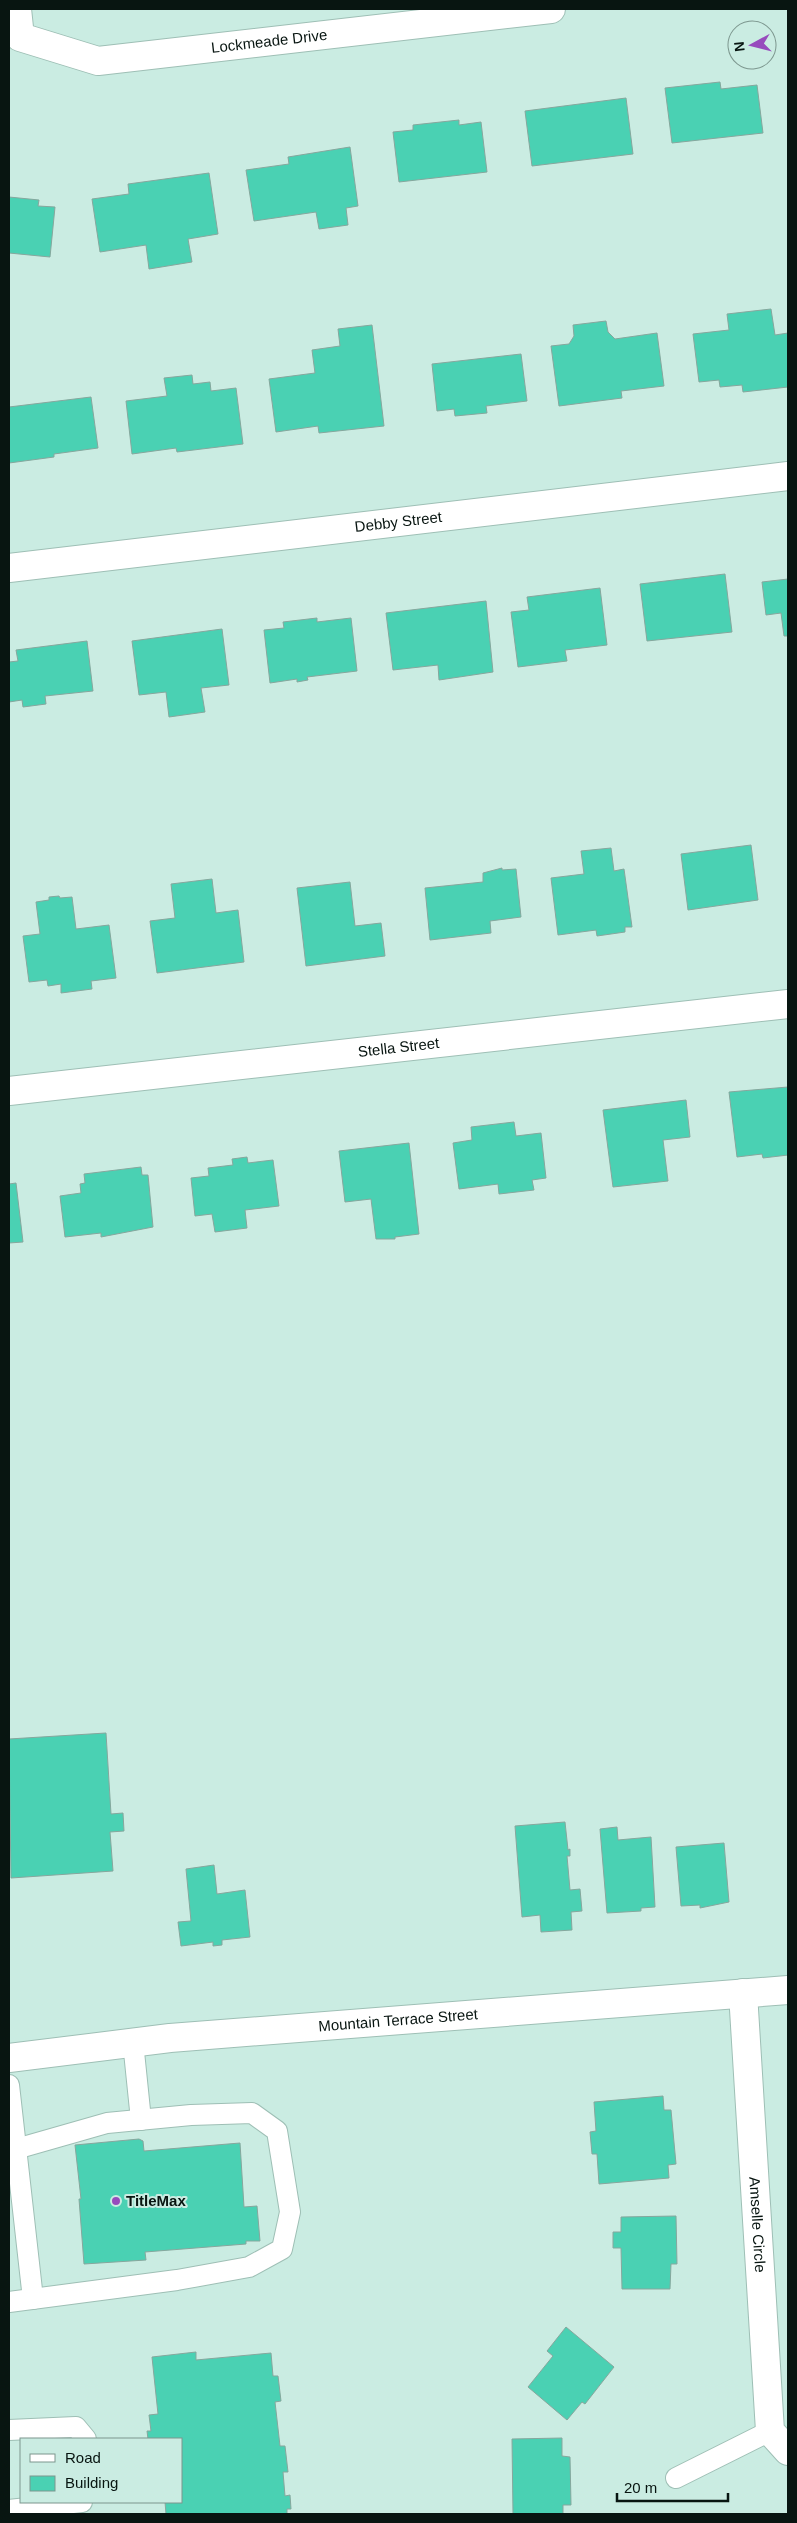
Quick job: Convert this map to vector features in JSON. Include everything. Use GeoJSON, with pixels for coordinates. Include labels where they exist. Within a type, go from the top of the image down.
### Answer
{"type":"FeatureCollection","features":[{"type":"Feature","properties":{"kind":"street","name":"Lockmeade Drive"},"geometry":{"type":"LineString","coordinates":[[17,9],[20,37],[98,61],[551,9]]}},
{"type":"Feature","properties":{"kind":"street","name":"Debby Street"},"geometry":{"type":"LineString","coordinates":[[9,568],[788,476]]}},
{"type":"Feature","properties":{"kind":"street","name":"Stella Street"},"geometry":{"type":"LineString","coordinates":[[9,1091],[788,1004]]}},
{"type":"Feature","properties":{"kind":"street","name":"Mountain Terrace Street"},"geometry":{"type":"LineString","coordinates":[[9,2058],[133,2042],[788,1990]]}},
{"type":"Feature","properties":{"kind":"street","name":"Amselle Circle"},"geometry":{"type":"LineString","coordinates":[[743,1993],[770,2431]]}},
{"type":"Feature","properties":{"kind":"street"},"geometry":{"type":"LineString","coordinates":[[770,2431],[788,2450]]}},
{"type":"Feature","properties":{"kind":"lane"},"geometry":{"type":"LineString","coordinates":[[133,2042],[142,2120]]}},
{"type":"Feature","properties":{"kind":"lane"},"geometry":{"type":"LineString","coordinates":[[9,2085],[12,2150],[33,2299]]}},
{"type":"Feature","properties":{"kind":"lane"},"geometry":{"type":"LineString","coordinates":[[9,2302],[177,2280],[249,2267],[282,2249],[290,2212],[277,2131],[252,2113],[107,2123],[12,2150]]}},
{"type":"Feature","properties":{"kind":"lane"},"geometry":{"type":"LineString","coordinates":[[9,2430],[76,2427],[85,2438]]}},
{"type":"Feature","properties":{"kind":"lane"},"geometry":{"type":"LineString","coordinates":[[676,2478],[770,2431]]}},
{"type":"Feature","properties":{"kind":"lane"},"geometry":{"type":"LineString","coordinates":[[9,2510],[73,2503]]}},
{"type":"Feature","properties":{"kind":"building"},"geometry":{"type":"Polygon","coordinates":[[[720,82],[721,89],[757,85],[763,133],[672,143],[665,88],[720,82]]]}},
{"type":"Feature","properties":{"kind":"building"},"geometry":{"type":"Polygon","coordinates":[[[626,98],[633,154],[532,166],[525,111],[626,98]]]}},
{"type":"Feature","properties":{"kind":"building"},"geometry":{"type":"Polygon","coordinates":[[[459,120],[459,125],[481,122],[487,172],[399,182],[393,132],[413,130],[413,125],[459,120]]]}},
{"type":"Feature","properties":{"kind":"building"},"geometry":{"type":"Polygon","coordinates":[[[350,147],[358,206],[346,208],[348,225],[319,229],[316,212],[254,221],[246,170],[289,164],[288,157],[350,147]]]}},
{"type":"Feature","properties":{"kind":"building"},"geometry":{"type":"Polygon","coordinates":[[[209,173],[218,234],[188,239],[192,262],[149,269],[146,245],[100,252],[92,199],[129,194],[128,184],[209,173]]]}},
{"type":"Feature","properties":{"kind":"building"},"geometry":{"type":"Polygon","coordinates":[[[9,197],[39,200],[38,206],[55,207],[50,257],[9,253],[9,197]]]}},
{"type":"Feature","properties":{"kind":"building"},"geometry":{"type":"Polygon","coordinates":[[[771,309],[775,335],[788,333],[788,387],[743,392],[742,385],[720,387],[719,380],[699,382],[693,334],[729,330],[727,314],[771,309]]]}},
{"type":"Feature","properties":{"kind":"building"},"geometry":{"type":"Polygon","coordinates":[[[606,321],[608,332],[615,339],[657,333],[664,386],[621,391],[622,398],[559,406],[551,346],[569,344],[574,336],[573,325],[606,321]]]}},
{"type":"Feature","properties":{"kind":"building"},"geometry":{"type":"Polygon","coordinates":[[[372,325],[384,426],[319,433],[318,426],[276,432],[269,379],[315,373],[312,350],[340,346],[338,329],[372,325]]]}},
{"type":"Feature","properties":{"kind":"building"},"geometry":{"type":"Polygon","coordinates":[[[521,354],[527,401],[486,406],[487,413],[455,416],[454,409],[437,411],[432,364],[521,354]]]}},
{"type":"Feature","properties":{"kind":"building"},"geometry":{"type":"Polygon","coordinates":[[[192,375],[193,384],[210,382],[211,391],[236,388],[243,444],[177,452],[176,448],[132,454],[126,401],[167,396],[164,378],[192,375]]]}},
{"type":"Feature","properties":{"kind":"building"},"geometry":{"type":"Polygon","coordinates":[[[91,397],[98,448],[54,454],[54,457],[9,463],[9,407],[91,397]]]}},
{"type":"Feature","properties":{"kind":"building"},"geometry":{"type":"Polygon","coordinates":[[[725,574],[732,632],[647,641],[640,584],[725,574]]]}},
{"type":"Feature","properties":{"kind":"building"},"geometry":{"type":"Polygon","coordinates":[[[788,579],[788,636],[784,636],[781,613],[766,615],[762,582],[788,579]]]}},
{"type":"Feature","properties":{"kind":"building"},"geometry":{"type":"Polygon","coordinates":[[[600,588],[607,645],[565,650],[567,661],[518,667],[511,612],[529,610],[527,597],[600,588]]]}},
{"type":"Feature","properties":{"kind":"building"},"geometry":{"type":"Polygon","coordinates":[[[486,601],[493,672],[439,680],[438,665],[393,670],[386,613],[486,601]]]}},
{"type":"Feature","properties":{"kind":"building"},"geometry":{"type":"Polygon","coordinates":[[[317,618],[317,622],[351,618],[357,671],[307,677],[308,680],[297,682],[297,679],[270,683],[264,630],[284,628],[283,622],[317,618]]]}},
{"type":"Feature","properties":{"kind":"building"},"geometry":{"type":"Polygon","coordinates":[[[222,629],[229,685],[201,688],[205,712],[169,717],[166,692],[139,695],[132,641],[222,629]]]}},
{"type":"Feature","properties":{"kind":"building"},"geometry":{"type":"Polygon","coordinates":[[[87,641],[93,691],[45,696],[46,704],[23,707],[22,700],[9,702],[9,662],[18,661],[16,650],[87,641]]]}},
{"type":"Feature","properties":{"kind":"building"},"geometry":{"type":"Polygon","coordinates":[[[751,845],[758,900],[688,910],[681,854],[751,845]]]}},
{"type":"Feature","properties":{"kind":"building"},"geometry":{"type":"Polygon","coordinates":[[[611,848],[614,871],[624,869],[632,927],[625,927],[625,932],[597,936],[596,930],[558,935],[551,878],[584,874],[581,851],[611,848]]]}},
{"type":"Feature","properties":{"kind":"building"},"geometry":{"type":"Polygon","coordinates":[[[502,868],[502,870],[516,869],[521,917],[490,921],[491,933],[430,940],[425,888],[483,882],[483,873],[502,868]]]}},
{"type":"Feature","properties":{"kind":"building"},"geometry":{"type":"Polygon","coordinates":[[[212,879],[216,913],[238,910],[244,962],[157,973],[150,921],[175,918],[171,884],[212,879]]]}},
{"type":"Feature","properties":{"kind":"building"},"geometry":{"type":"Polygon","coordinates":[[[350,882],[355,926],[381,923],[385,956],[306,966],[297,888],[350,882]]]}},
{"type":"Feature","properties":{"kind":"building"},"geometry":{"type":"Polygon","coordinates":[[[59,896],[60,898],[72,897],[76,929],[109,925],[116,978],[91,981],[92,989],[61,993],[61,984],[48,986],[47,980],[29,982],[23,936],[40,934],[36,902],[49,900],[49,897],[59,896]]]}},
{"type":"Feature","properties":{"kind":"building"},"geometry":{"type":"Polygon","coordinates":[[[788,1087],[788,1155],[763,1158],[762,1154],[737,1157],[729,1092],[788,1087]]]}},
{"type":"Feature","properties":{"kind":"building"},"geometry":{"type":"Polygon","coordinates":[[[686,1100],[690,1137],[663,1140],[668,1181],[613,1187],[603,1110],[686,1100]]]}},
{"type":"Feature","properties":{"kind":"building"},"geometry":{"type":"Polygon","coordinates":[[[514,1122],[516,1136],[541,1133],[546,1178],[532,1180],[534,1190],[499,1194],[498,1184],[459,1189],[453,1143],[472,1140],[471,1127],[514,1122]]]}},
{"type":"Feature","properties":{"kind":"building"},"geometry":{"type":"Polygon","coordinates":[[[409,1143],[419,1234],[395,1237],[395,1239],[376,1239],[371,1199],[345,1202],[339,1151],[409,1143]]]}},
{"type":"Feature","properties":{"kind":"building"},"geometry":{"type":"Polygon","coordinates":[[[247,1157],[248,1163],[273,1160],[279,1206],[245,1210],[247,1228],[215,1232],[212,1214],[195,1216],[191,1178],[209,1176],[208,1168],[233,1165],[232,1159],[247,1157]]]}},
{"type":"Feature","properties":{"kind":"building"},"geometry":{"type":"Polygon","coordinates":[[[141,1167],[142,1175],[148,1175],[153,1227],[101,1237],[101,1233],[65,1237],[60,1196],[81,1193],[80,1184],[85,1183],[84,1174],[141,1167]]]}},
{"type":"Feature","properties":{"kind":"building"},"geometry":{"type":"Polygon","coordinates":[[[16,1183],[23,1242],[9,1243],[9,1184],[16,1183]]]}},
{"type":"Feature","properties":{"kind":"building"},"geometry":{"type":"Polygon","coordinates":[[[106,1733],[111,1814],[123,1813],[124,1831],[110,1832],[113,1871],[11,1878],[9,1739],[106,1733]]]}},
{"type":"Feature","properties":{"kind":"building"},"geometry":{"type":"Polygon","coordinates":[[[565,1822],[568,1850],[570,1849],[570,1856],[567,1856],[570,1890],[580,1889],[582,1911],[571,1912],[572,1930],[541,1932],[540,1915],[522,1917],[515,1826],[565,1822]]]}},
{"type":"Feature","properties":{"kind":"building"},"geometry":{"type":"Polygon","coordinates":[[[617,1827],[618,1840],[651,1837],[655,1907],[641,1908],[641,1911],[607,1913],[600,1829],[617,1827]]]}},
{"type":"Feature","properties":{"kind":"building"},"geometry":{"type":"Polygon","coordinates":[[[724,1843],[729,1902],[700,1908],[700,1905],[681,1906],[676,1847],[724,1843]]]}},
{"type":"Feature","properties":{"kind":"building"},"geometry":{"type":"Polygon","coordinates":[[[214,1865],[217,1894],[245,1890],[250,1937],[222,1940],[222,1945],[213,1946],[213,1942],[181,1946],[178,1922],[191,1921],[186,1869],[214,1865]]]}},
{"type":"Feature","properties":{"kind":"building"},"geometry":{"type":"Polygon","coordinates":[[[663,2096],[664,2110],[671,2110],[676,2164],[668,2165],[669,2178],[599,2184],[597,2154],[592,2154],[590,2132],[596,2131],[594,2102],[663,2096]]]}},
{"type":"Feature","properties":{"kind":"building"},"geometry":{"type":"Polygon","coordinates":[[[139,2139],[143,2141],[144,2151],[240,2143],[244,2207],[257,2206],[260,2241],[246,2241],[246,2244],[145,2252],[146,2260],[84,2264],[79,2199],[81,2199],[75,2145],[139,2139]]]}},
{"type":"Feature","properties":{"kind":"building"},"geometry":{"type":"Polygon","coordinates":[[[676,2216],[677,2264],[671,2264],[670,2289],[622,2289],[621,2248],[613,2248],[613,2232],[621,2232],[621,2217],[676,2216]]]}},
{"type":"Feature","properties":{"kind":"building"},"geometry":{"type":"Polygon","coordinates":[[[566,2327],[614,2367],[585,2404],[582,2402],[567,2420],[528,2387],[553,2356],[547,2351],[566,2327]]]}},
{"type":"Feature","properties":{"kind":"building"},"geometry":{"type":"Polygon","coordinates":[[[196,2352],[196,2360],[271,2353],[273,2376],[278,2376],[281,2401],[275,2402],[280,2446],[285,2446],[288,2472],[283,2472],[285,2496],[290,2495],[291,2509],[287,2509],[287,2514],[166,2514],[165,2503],[182,2503],[182,2438],[148,2438],[147,2431],[151,2431],[149,2415],[158,2414],[152,2357],[196,2352]]]}},
{"type":"Feature","properties":{"kind":"building"},"geometry":{"type":"Polygon","coordinates":[[[562,2438],[562,2456],[570,2457],[571,2505],[563,2505],[563,2514],[513,2514],[512,2439],[562,2438]]]}},
{"type":"Feature","properties":{"kind":"place","name":"TitleMax"},"geometry":{"type":"Point","coordinates":[116,2201]}}]}
